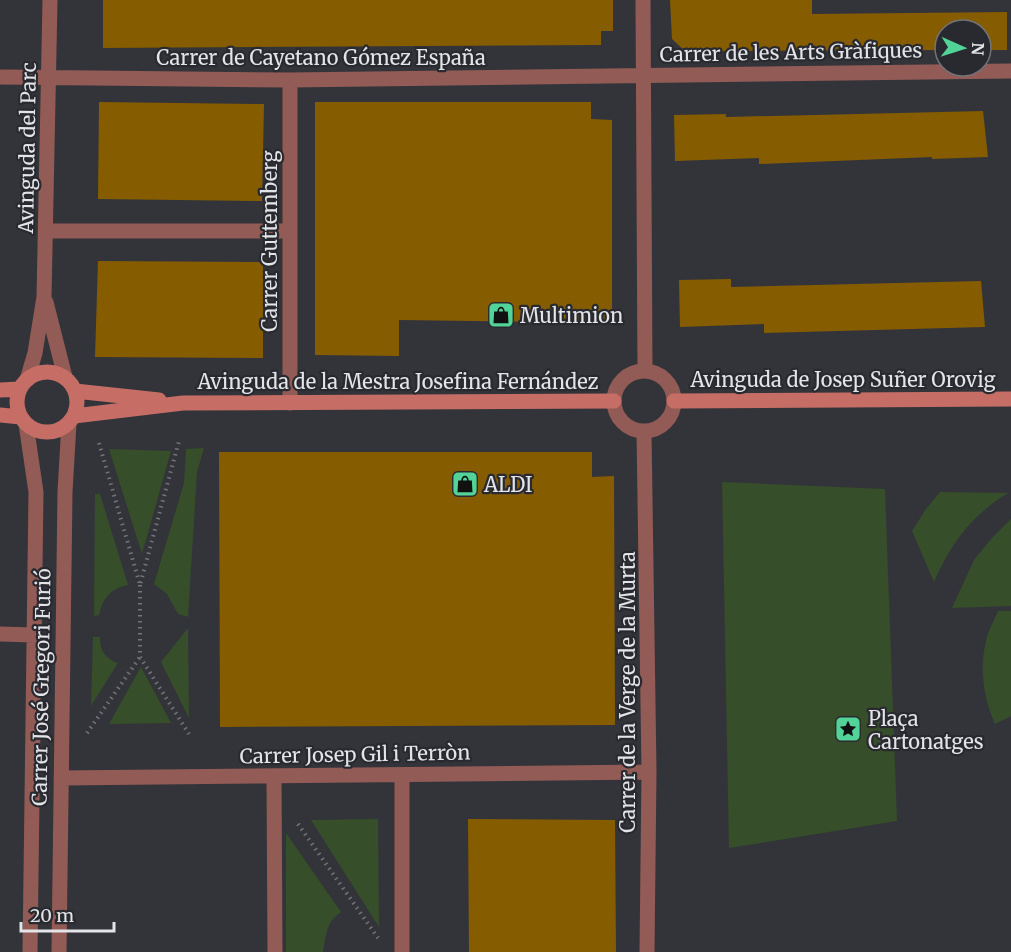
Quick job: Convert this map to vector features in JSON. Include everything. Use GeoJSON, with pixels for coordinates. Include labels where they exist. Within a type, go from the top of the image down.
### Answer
{"type":"FeatureCollection","features":[{"type":"Feature","properties":{"kind":"street","name":"Avinguda del Parc"},"geometry":{"type":"LineString","coordinates":[[23,385],[35,353],[44,297],[50,0]]}},
{"type":"Feature","properties":{"kind":"street"},"geometry":{"type":"LineString","coordinates":[[643,0],[645,371]]}},
{"type":"Feature","properties":{"kind":"street","name":"Carrer de les Arts Gràfiques"},"geometry":{"type":"LineString","coordinates":[[643,75],[1011,71]]}},
{"type":"Feature","properties":{"kind":"street","name":"Carrer de Cayetano Gómez España"},"geometry":{"type":"LineString","coordinates":[[0,78],[290,80],[643,75]]}},
{"type":"Feature","properties":{"kind":"street","name":"Carrer Guttemberg"},"geometry":{"type":"LineString","coordinates":[[290,80],[290,403]]}},
{"type":"Feature","properties":{"kind":"street"},"geometry":{"type":"LineString","coordinates":[[47,231],[290,231]]}},
{"type":"Feature","properties":{"kind":"street","name":"Avinguda del Parc"},"geometry":{"type":"LineString","coordinates":[[44,297],[65,377]]}},
{"type":"Feature","properties":{"kind":"street"},"geometry":{"type":"LineString","coordinates":[[645,371],[656,373],[666,380],[672,390],[674,401],[672,413],[666,423],[656,429],[644,431],[633,429],[623,423],[614,401],[623,380],[633,373],[645,371]]}},
{"type":"Feature","properties":{"kind":"street"},"geometry":{"type":"LineString","coordinates":[[0,390],[23,385],[41,372],[58,374],[65,377],[75,391],[77,408],[71,420],[53,432],[43,432],[24,420],[0,415]]}},
{"type":"Feature","properties":{"kind":"street"},"geometry":{"type":"LineString","coordinates":[[23,385],[17,399],[24,420]]}},
{"type":"Feature","properties":{"kind":"street","name":"Avinguda de la Mestra Josefina Fernández"},"geometry":{"type":"LineString","coordinates":[[75,391],[183,403],[614,401]]}},
{"type":"Feature","properties":{"kind":"street","name":"Avinguda de Josep Suñer Orovig"},"geometry":{"type":"LineString","coordinates":[[674,401],[1011,399]]}},
{"type":"Feature","properties":{"kind":"street","name":"Avinguda de la Mestra Josefina Fernández"},"geometry":{"type":"LineString","coordinates":[[71,420],[183,403]]}},
{"type":"Feature","properties":{"kind":"street","name":"Carrer José Gregori Furió"},"geometry":{"type":"LineString","coordinates":[[24,420],[36,492],[30,952]]}},
{"type":"Feature","properties":{"kind":"street","name":"Carrer José Gregori Furió"},"geometry":{"type":"LineString","coordinates":[[59,952],[64,492],[71,420]]}},
{"type":"Feature","properties":{"kind":"street","name":"Carrer de la Verge de la Murta"},"geometry":{"type":"LineString","coordinates":[[644,431],[649,772],[648,952]]}},
{"type":"Feature","properties":{"kind":"street"},"geometry":{"type":"LineString","coordinates":[[0,634],[33,635]]}},
{"type":"Feature","properties":{"kind":"street","name":"Carrer Josep Gil i Terròn"},"geometry":{"type":"LineString","coordinates":[[61,778],[649,772]]}},
{"type":"Feature","properties":{"kind":"street"},"geometry":{"type":"LineString","coordinates":[[402,775],[402,952]]}},
{"type":"Feature","properties":{"kind":"street"},"geometry":{"type":"LineString","coordinates":[[274,776],[275,952]]}},
{"type":"Feature","properties":{"kind":"path"},"geometry":{"type":"LineString","coordinates":[[179,441],[140,585],[140,657],[189,734]]}},
{"type":"Feature","properties":{"kind":"path"},"geometry":{"type":"LineString","coordinates":[[99,443],[140,585]]}},
{"type":"Feature","properties":{"kind":"path"},"geometry":{"type":"LineString","coordinates":[[87,733],[140,657]]}},
{"type":"Feature","properties":{"kind":"path"},"geometry":{"type":"LineString","coordinates":[[276,813],[291,813],[379,940]]}},
{"type":"Feature","properties":{"kind":"green space"},"geometry":{"type":"Polygon","coordinates":[[[204,448],[197,472],[188,617],[178,614],[167,594],[154,584],[184,483],[186,449],[204,448]]]}},
{"type":"Feature","properties":{"kind":"green space"},"geometry":{"type":"Polygon","coordinates":[[[109,449],[171,451],[142,554],[109,449]]]}},
{"type":"Feature","properties":{"kind":"green space"},"geometry":{"type":"Polygon","coordinates":[[[722,482],[885,489],[897,821],[729,848],[722,482]]]}},
{"type":"Feature","properties":{"kind":"green space"},"geometry":{"type":"Polygon","coordinates":[[[940,492],[1008,493],[973,521],[955,543],[934,582],[912,531],[940,492]]]}},
{"type":"Feature","properties":{"kind":"green space"},"geometry":{"type":"Polygon","coordinates":[[[95,494],[100,494],[128,585],[108,595],[99,615],[94,616],[95,494]]]}},
{"type":"Feature","properties":{"kind":"green space"},"geometry":{"type":"Polygon","coordinates":[[[1011,519],[1011,606],[952,608],[974,560],[1011,519]]]}},
{"type":"Feature","properties":{"kind":"green space"},"geometry":{"type":"Polygon","coordinates":[[[998,611],[1011,611],[1011,716],[995,724],[985,694],[983,662],[987,637],[998,611]]]}},
{"type":"Feature","properties":{"kind":"green space"},"geometry":{"type":"Polygon","coordinates":[[[188,628],[189,718],[161,662],[188,628]]]}},
{"type":"Feature","properties":{"kind":"green space"},"geometry":{"type":"Polygon","coordinates":[[[93,637],[100,637],[104,653],[118,663],[91,706],[93,637]]]}},
{"type":"Feature","properties":{"kind":"green space"},"geometry":{"type":"Polygon","coordinates":[[[141,667],[171,723],[109,724],[141,667]]]}},
{"type":"Feature","properties":{"kind":"green space"},"geometry":{"type":"Polygon","coordinates":[[[378,819],[379,927],[311,820],[378,819]]]}},
{"type":"Feature","properties":{"kind":"green space"},"geometry":{"type":"Polygon","coordinates":[[[286,833],[341,912],[332,920],[323,952],[286,952],[286,833]]]}},
{"type":"Feature","properties":{"kind":"building"},"geometry":{"type":"Polygon","coordinates":[[[103,0],[613,0],[613,31],[601,31],[601,45],[103,48],[103,0]]]}},
{"type":"Feature","properties":{"kind":"building"},"geometry":{"type":"Polygon","coordinates":[[[670,0],[812,0],[812,14],[1007,12],[1007,50],[993,50],[993,18],[933,18],[933,50],[685,51],[672,39],[670,0]]]}},
{"type":"Feature","properties":{"kind":"building"},"geometry":{"type":"Polygon","coordinates":[[[99,102],[264,104],[262,201],[98,199],[99,102]]]}},
{"type":"Feature","properties":{"kind":"building"},"geometry":{"type":"Polygon","coordinates":[[[315,102],[591,102],[591,119],[612,120],[612,323],[399,320],[399,356],[315,355],[315,102]]]}},
{"type":"Feature","properties":{"kind":"building"},"geometry":{"type":"Polygon","coordinates":[[[983,111],[988,157],[759,164],[759,158],[675,161],[674,115],[726,114],[726,117],[983,111]]]}},
{"type":"Feature","properties":{"kind":"building"},"geometry":{"type":"Polygon","coordinates":[[[98,261],[263,262],[263,358],[95,357],[98,261]]]}},
{"type":"Feature","properties":{"kind":"building"},"geometry":{"type":"Polygon","coordinates":[[[731,279],[731,287],[981,281],[985,327],[764,333],[764,324],[680,327],[679,280],[731,279]]]}},
{"type":"Feature","properties":{"kind":"building"},"geometry":{"type":"Polygon","coordinates":[[[219,452],[592,452],[592,477],[614,476],[615,725],[220,727],[219,452]]]}},
{"type":"Feature","properties":{"kind":"building"},"geometry":{"type":"Polygon","coordinates":[[[468,819],[615,820],[616,952],[469,952],[468,819]]]}},
{"type":"Feature","properties":{"kind":"place","name":"Multimion"},"geometry":{"type":"Point","coordinates":[501,315]}},
{"type":"Feature","properties":{"kind":"place","name":"ALDI"},"geometry":{"type":"Point","coordinates":[465,484]}},
{"type":"Feature","properties":{"kind":"place","name":"Plaça Cartonatges"},"geometry":{"type":"Point","coordinates":[848,729]}}]}
